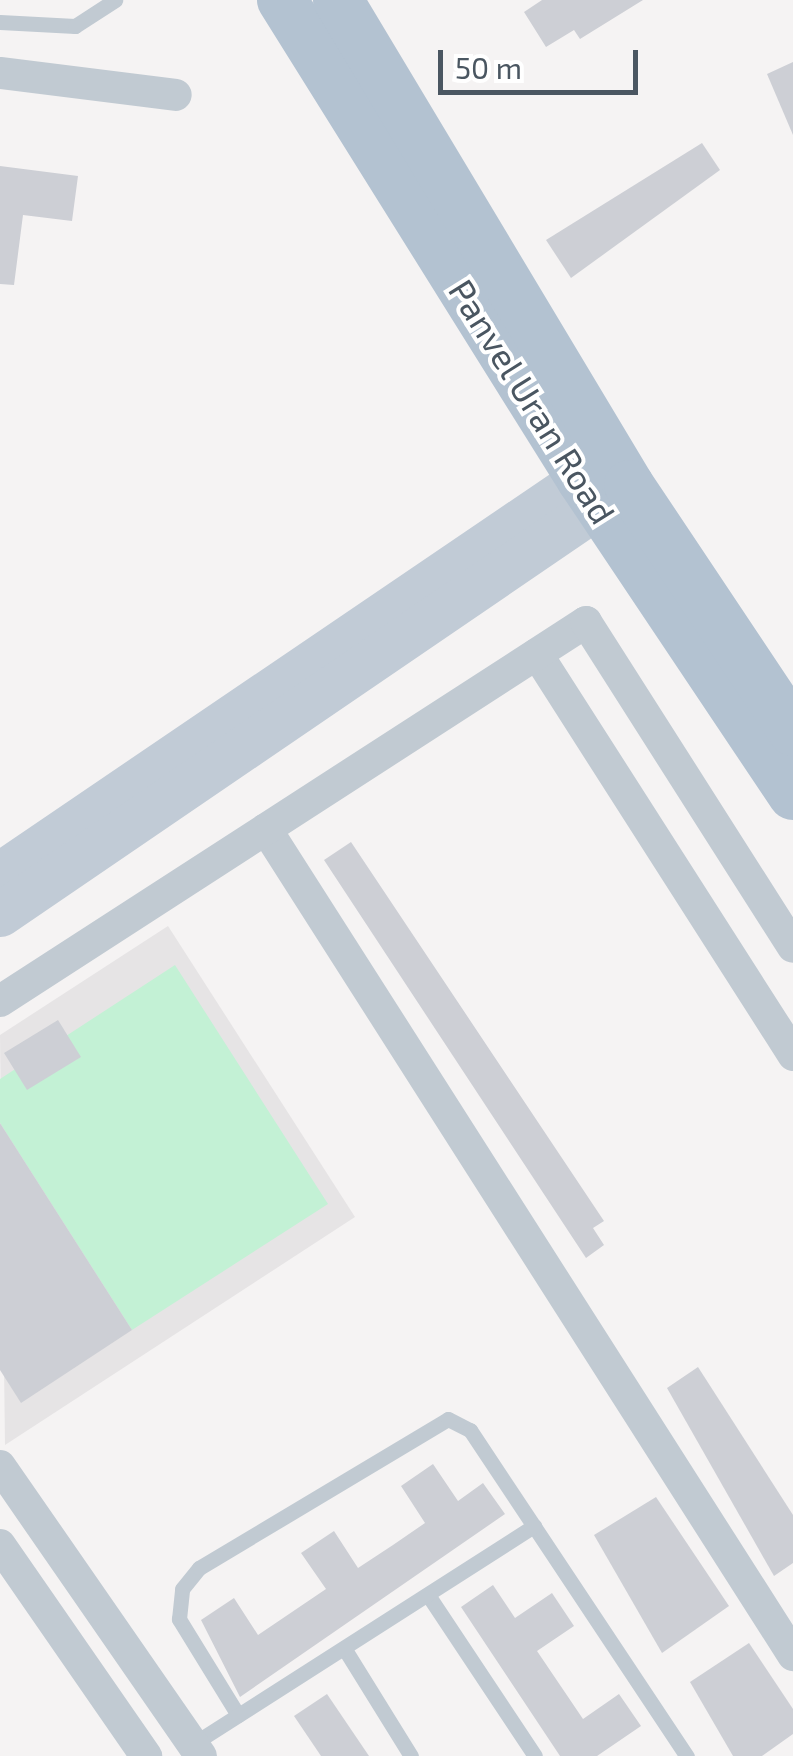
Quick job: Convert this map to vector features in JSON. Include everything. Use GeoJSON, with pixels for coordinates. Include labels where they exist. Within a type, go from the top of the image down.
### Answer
{"type":"FeatureCollection","features":[{"type":"Feature","properties":{"kind":"main road","name":"Panvel Uran Road"},"geometry":{"type":"LineString","coordinates":[[282,0],[606,482],[793,730]]}},
{"type":"Feature","properties":{"kind":"main road","name":"Panvel Uran Road"},"geometry":{"type":"LineString","coordinates":[[338,0],[606,482],[793,796]]}},
{"type":"Feature","properties":{"kind":"main road"},"geometry":{"type":"LineString","coordinates":[[0,914],[172,777],[606,482]]}},
{"type":"Feature","properties":{"kind":"main road"},"geometry":{"type":"LineString","coordinates":[[0,874],[172,777]]}},
{"type":"Feature","properties":{"kind":"street"},"geometry":{"type":"LineString","coordinates":[[0,73],[176,95]]}},
{"type":"Feature","properties":{"kind":"street"},"geometry":{"type":"LineString","coordinates":[[0,1001],[586,622],[793,947]]}},
{"type":"Feature","properties":{"kind":"street"},"geometry":{"type":"LineString","coordinates":[[537,654],[793,1055]]}},
{"type":"Feature","properties":{"kind":"street"},"geometry":{"type":"LineString","coordinates":[[266,829],[793,1655]]}},
{"type":"Feature","properties":{"kind":"street"},"geometry":{"type":"LineString","coordinates":[[0,1466],[197,1750]]}},
{"type":"Feature","properties":{"kind":"street"},"geometry":{"type":"LineString","coordinates":[[0,1546],[146,1756]]}},
{"type":"Feature","properties":{"kind":"lane"},"geometry":{"type":"LineString","coordinates":[[0,22],[74,26],[115,0]]}},
{"type":"Feature","properties":{"kind":"lane"},"geometry":{"type":"LineString","coordinates":[[238,1715],[179,1619],[182,1589],[199,1568],[448,1420],[470,1430],[681,1754]]}},
{"type":"Feature","properties":{"kind":"lane"},"geometry":{"type":"LineString","coordinates":[[197,1750],[238,1715],[534,1526]]}},
{"type":"Feature","properties":{"kind":"lane"},"geometry":{"type":"LineString","coordinates":[[428,1595],[535,1756]]}},
{"type":"Feature","properties":{"kind":"lane"},"geometry":{"type":"LineString","coordinates":[[344,1648],[410,1756]]}},
{"type":"Feature","properties":{"kind":"shaded area"},"geometry":{"type":"Polygon","coordinates":[[[168,926],[355,1217],[5,1445],[0,1035],[168,926]]]}},
{"type":"Feature","properties":{"kind":"green space"},"geometry":{"type":"Polygon","coordinates":[[[175,965],[328,1204],[132,1330],[0,1123],[0,1079],[175,965]]]}},
{"type":"Feature","properties":{"kind":"building"},"geometry":{"type":"Polygon","coordinates":[[[542,0],[643,0],[580,39],[574,30],[546,47],[524,12],[542,0]]]}},
{"type":"Feature","properties":{"kind":"building"},"geometry":{"type":"Polygon","coordinates":[[[793,62],[793,135],[767,74],[793,62]]]}},
{"type":"Feature","properties":{"kind":"building"},"geometry":{"type":"Polygon","coordinates":[[[702,143],[720,170],[571,278],[546,240],[702,143]]]}},
{"type":"Feature","properties":{"kind":"building"},"geometry":{"type":"Polygon","coordinates":[[[0,166],[78,176],[72,221],[23,215],[14,285],[0,284],[0,166]]]}},
{"type":"Feature","properties":{"kind":"building"},"geometry":{"type":"Polygon","coordinates":[[[351,842],[604,1221],[593,1228],[604,1245],[586,1258],[324,860],[351,842]]]}},
{"type":"Feature","properties":{"kind":"building"},"geometry":{"type":"Polygon","coordinates":[[[58,1020],[81,1057],[27,1090],[4,1053],[58,1020]]]}},
{"type":"Feature","properties":{"kind":"building"},"geometry":{"type":"Polygon","coordinates":[[[0,1123],[132,1330],[21,1403],[0,1370],[0,1123]]]}},
{"type":"Feature","properties":{"kind":"building"},"geometry":{"type":"Polygon","coordinates":[[[698,1367],[793,1515],[793,1563],[774,1576],[667,1388],[698,1367]]]}},
{"type":"Feature","properties":{"kind":"building"},"geometry":{"type":"Polygon","coordinates":[[[433,1464],[458,1501],[483,1483],[505,1514],[240,1697],[201,1620],[234,1598],[258,1635],[326,1589],[301,1553],[334,1531],[358,1568],[393,1545],[425,1523],[401,1486],[433,1464]]]}},
{"type":"Feature","properties":{"kind":"building"},"geometry":{"type":"Polygon","coordinates":[[[656,1497],[729,1606],[662,1653],[594,1535],[656,1497]]]}},
{"type":"Feature","properties":{"kind":"building"},"geometry":{"type":"Polygon","coordinates":[[[493,1585],[515,1618],[552,1593],[574,1626],[537,1651],[583,1719],[619,1694],[641,1726],[597,1756],[560,1756],[461,1607],[493,1585]]]}},
{"type":"Feature","properties":{"kind":"building"},"geometry":{"type":"Polygon","coordinates":[[[749,1643],[793,1709],[793,1734],[762,1756],[733,1756],[690,1682],[749,1643]]]}},
{"type":"Feature","properties":{"kind":"building"},"geometry":{"type":"Polygon","coordinates":[[[327,1694],[369,1756],[321,1756],[294,1716],[327,1694]]]}}]}
